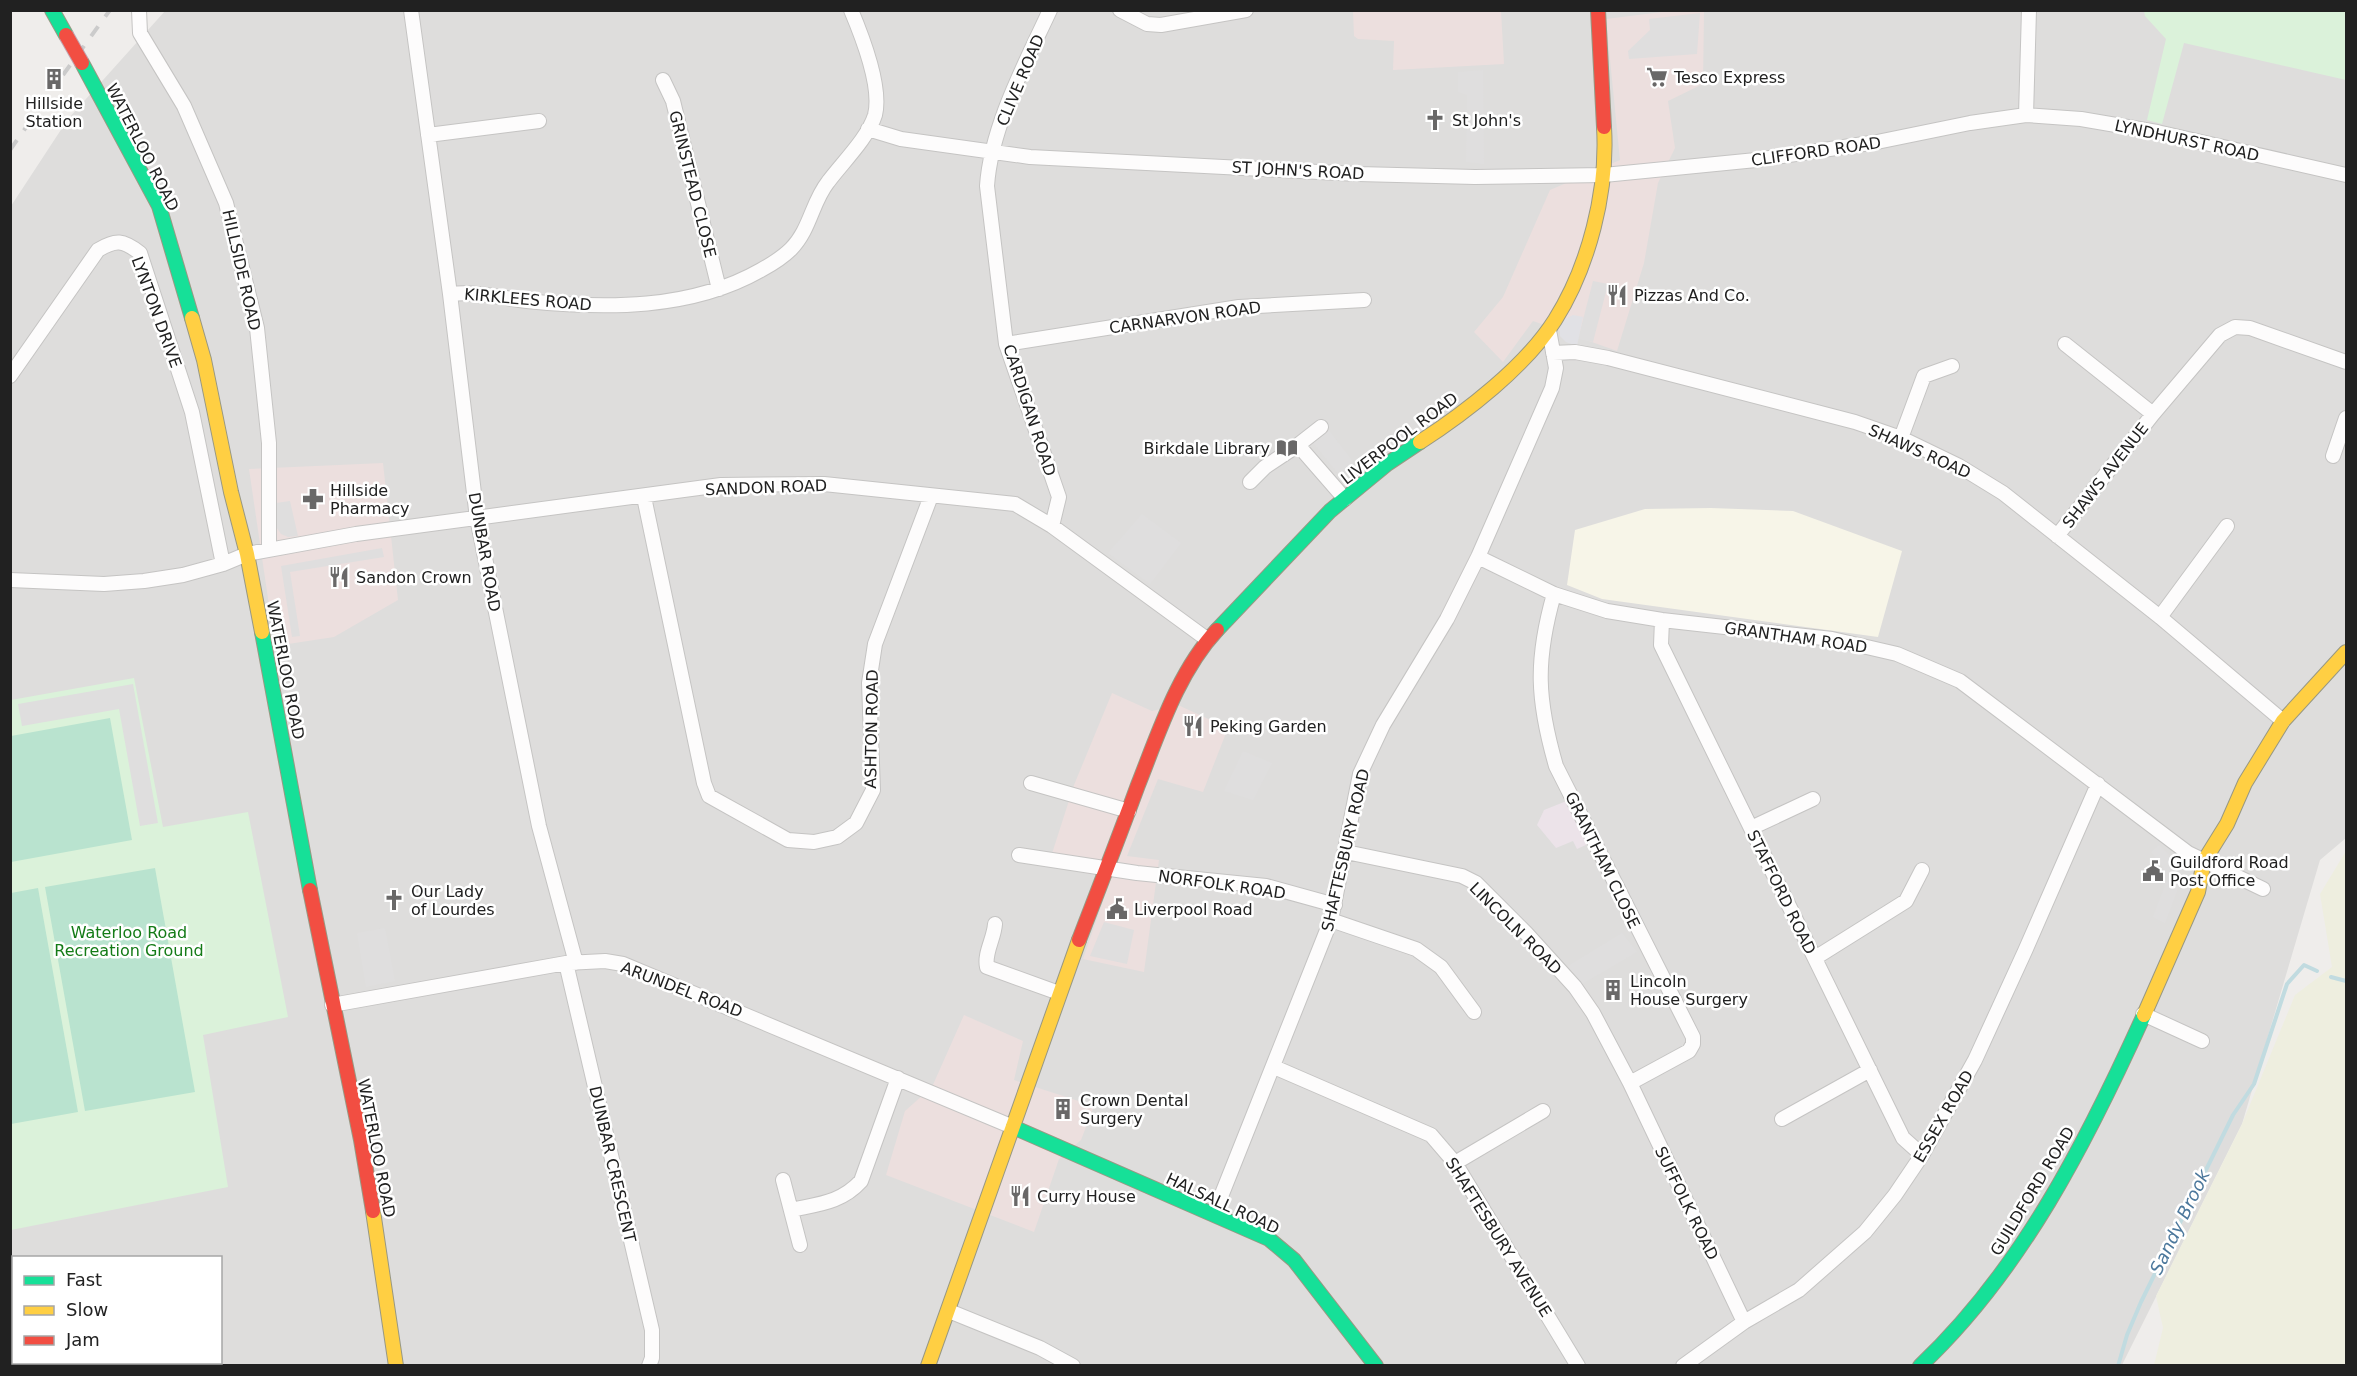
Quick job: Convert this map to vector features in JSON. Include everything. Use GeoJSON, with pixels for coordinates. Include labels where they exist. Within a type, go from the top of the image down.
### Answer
{"type":"FeatureCollection","features":[{"type":"Feature","properties":{"kind":"main road","name":"WATERLOO ROAD"},"geometry":{"type":"LineString","coordinates":[[52,10],[159,206],[204,360],[231,492],[247,554],[332,1005],[361,1140],[396,1365]]}},
{"type":"Feature","properties":{"kind":"main road","name":"LIVERPOOL ROAD"},"geometry":{"type":"LineString","coordinates":[[928,1365],[949,1311],[1059,993],[1172,702],[1185,674],[1208,640],[1330,511],[1387,464],[1447,425],[1524,359],[1549,330],[1576,277],[1593,231],[1604,175],[1605,138],[1598,10]]}},
{"type":"Feature","properties":{"kind":"main road","name":"GUILDFORD ROAD"},"geometry":{"type":"LineString","coordinates":[[1920,1365],[1938,1350],[1977,1305],[2014,1256],[2070,1167],[2121,1066],[2198,892],[2204,861],[2227,824],[2245,783],[2283,721],[2346,651]]}},
{"type":"Feature","properties":{"kind":"main road","name":"HALSALL ROAD"},"geometry":{"type":"LineString","coordinates":[[1013,1127],[1269,1239],[1294,1260],[1372,1364]]}},
{"type":"Feature","properties":{"kind":"street","name":"HILLSIDE ROAD"},"geometry":{"type":"LineString","coordinates":[[139,10],[140,33],[184,106],[226,203],[257,328],[269,442],[269,549]]}},
{"type":"Feature","properties":{"kind":"street","name":"DUNBAR ROAD"},"geometry":{"type":"LineString","coordinates":[[411,10],[450,294],[477,518],[539,826],[571,963]]}},
{"type":"Feature","properties":{"kind":"street"},"geometry":{"type":"LineString","coordinates":[[851,10],[861,33],[876,90],[875,115],[868,129],[901,140],[993,151]]}},
{"type":"Feature","properties":{"kind":"street","name":"CLIVE ROAD"},"geometry":{"type":"LineString","coordinates":[[993,151],[1020,75],[1050,10]]}},
{"type":"Feature","properties":{"kind":"street"},"geometry":{"type":"LineString","coordinates":[[1120,10],[1147,24],[1161,25],[1246,10]]}},
{"type":"Feature","properties":{"kind":"street"},"geometry":{"type":"LineString","coordinates":[[2026,115],[2030,10]]}},
{"type":"Feature","properties":{"kind":"street","name":"GRINSTEAD CLOSE"},"geometry":{"type":"LineString","coordinates":[[663,80],[673,101],[719,289]]}},
{"type":"Feature","properties":{"kind":"street","name":"CLIFFORD ROAD"},"geometry":{"type":"LineString","coordinates":[[1604,175],[1756,160],[1877,142],[1970,123],[2026,115]]}},
{"type":"Feature","properties":{"kind":"street","name":"LYNDHURST ROAD"},"geometry":{"type":"LineString","coordinates":[[2026,115],[2082,119],[2157,132],[2346,175]]}},
{"type":"Feature","properties":{"kind":"street"},"geometry":{"type":"LineString","coordinates":[[428,135],[539,121]]}},
{"type":"Feature","properties":{"kind":"street","name":"KIRKLEES ROAD"},"geometry":{"type":"LineString","coordinates":[[450,294],[475,292],[525,301],[625,305],[672,301],[719,289],[758,272],[792,248],[808,226],[826,184],[868,129]]}},
{"type":"Feature","properties":{"kind":"street","name":"ST JOHN'S ROAD"},"geometry":{"type":"LineString","coordinates":[[993,151],[1030,157],[1358,174],[1475,177],[1604,175]]}},
{"type":"Feature","properties":{"kind":"street","name":"CARDIGAN ROAD"},"geometry":{"type":"LineString","coordinates":[[993,151],[987,186],[1006,344],[1059,497],[1052,526]]}},
{"type":"Feature","properties":{"kind":"street","name":"LYNTON DRIVE"},"geometry":{"type":"LineString","coordinates":[[10,376],[98,250],[111,243],[127,243],[140,253],[192,412],[223,564]]}},
{"type":"Feature","properties":{"kind":"street","name":"CARNARVON ROAD"},"geometry":{"type":"LineString","coordinates":[[1006,344],[1239,307],[1364,300]]}},
{"type":"Feature","properties":{"kind":"street","name":"SHAWS AVENUE"},"geometry":{"type":"LineString","coordinates":[[2057,536],[2153,414],[2220,336],[2235,327],[2250,328],[2346,362]]}},
{"type":"Feature","properties":{"kind":"street","name":"SHAFTESBURY ROAD"},"geometry":{"type":"LineString","coordinates":[[1214,1214],[1331,920],[1360,774],[1383,724],[1447,619],[1478,557],[1552,388],[1556,368],[1549,330]]}},
{"type":"Feature","properties":{"kind":"street","name":"SHAWS AVENUE"},"geometry":{"type":"LineString","coordinates":[[2065,344],[2153,414]]}},
{"type":"Feature","properties":{"kind":"street","name":"SHAWS ROAD"},"geometry":{"type":"LineString","coordinates":[[1554,354],[1575,352],[1608,358],[1855,422],[1901,438],[1959,466],[2003,493],[2160,617],[2283,721]]}},
{"type":"Feature","properties":{"kind":"street"},"geometry":{"type":"LineString","coordinates":[[1901,438],[1924,376],[1952,366]]}},
{"type":"Feature","properties":{"kind":"street"},"geometry":{"type":"LineString","coordinates":[[2333,456],[2346,418]]}},
{"type":"Feature","properties":{"kind":"street"},"geometry":{"type":"LineString","coordinates":[[1250,482],[1265,467],[1321,427]]}},
{"type":"Feature","properties":{"kind":"street"},"geometry":{"type":"LineString","coordinates":[[1298,445],[1345,499]]}},
{"type":"Feature","properties":{"kind":"street","name":"SANDON ROAD"},"geometry":{"type":"LineString","coordinates":[[10,580],[104,584],[134,582],[183,575],[269,549],[477,518],[721,485],[824,484],[1015,504],[1052,526],[1208,640]]}},
{"type":"Feature","properties":{"kind":"street","name":"ASHTON ROAD"},"geometry":{"type":"LineString","coordinates":[[644,496],[704,783],[709,796],[788,840],[814,842],[837,837],[856,823],[873,790],[868,682],[875,644],[931,496]]}},
{"type":"Feature","properties":{"kind":"street"},"geometry":{"type":"LineString","coordinates":[[2160,617],[2227,526]]}},
{"type":"Feature","properties":{"kind":"street","name":"GRANTHAM ROAD"},"geometry":{"type":"LineString","coordinates":[[1478,557],[1554,594],[1607,611],[1662,620],[1833,639],[1897,654],[1960,681],[2188,853],[2204,861]]}},
{"type":"Feature","properties":{"kind":"street","name":"GRANTHAM CLOSE"},"geometry":{"type":"LineString","coordinates":[[1554,594],[1545,625],[1539,675],[1544,723],[1556,766],[1693,1037],[1694,1044],[1689,1051],[1630,1083]]}},
{"type":"Feature","properties":{"kind":"street","name":"STAFFORD ROAD"},"geometry":{"type":"LineString","coordinates":[[1662,620],[1661,645],[1903,1138],[1922,1155]]}},
{"type":"Feature","properties":{"kind":"street"},"geometry":{"type":"LineString","coordinates":[[1031,783],[1129,811]]}},
{"type":"Feature","properties":{"kind":"street","name":"ESSEX ROAD"},"geometry":{"type":"LineString","coordinates":[[1683,1365],[1744,1322],[1799,1290],[1865,1232],[1895,1195],[1922,1155],[1975,1060],[2098,784]]}},
{"type":"Feature","properties":{"kind":"street"},"geometry":{"type":"LineString","coordinates":[[1751,828],[1813,800]]}},
{"type":"Feature","properties":{"kind":"street","name":"LINCOLN ROAD"},"geometry":{"type":"LineString","coordinates":[[1346,852],[1462,876],[1476,883],[1575,987],[1593,1013],[1630,1083]]}},
{"type":"Feature","properties":{"kind":"street","name":"NORFOLK ROAD"},"geometry":{"type":"LineString","coordinates":[[1019,855],[1107,869],[1266,886],[1335,905]]}},
{"type":"Feature","properties":{"kind":"street"},"geometry":{"type":"LineString","coordinates":[[2204,861],[2263,889]]}},
{"type":"Feature","properties":{"kind":"street"},"geometry":{"type":"LineString","coordinates":[[1815,958],[1906,901],[1923,870]]}},
{"type":"Feature","properties":{"kind":"street"},"geometry":{"type":"LineString","coordinates":[[1331,920],[1416,949],[1441,967],[1474,1012]]}},
{"type":"Feature","properties":{"kind":"street"},"geometry":{"type":"LineString","coordinates":[[995,924],[994,938],[985,958],[987,967],[1059,993]]}},
{"type":"Feature","properties":{"kind":"street","name":"ARUNDEL ROAD"},"geometry":{"type":"LineString","coordinates":[[332,1005],[571,963],[605,961],[623,964],[1013,1127]]}},
{"type":"Feature","properties":{"kind":"street","name":"DUNBAR CRESCENT"},"geometry":{"type":"LineString","coordinates":[[571,963],[652,1329],[651,1362]]}},
{"type":"Feature","properties":{"kind":"street"},"geometry":{"type":"LineString","coordinates":[[2143,1014],[2202,1041]]}},
{"type":"Feature","properties":{"kind":"street","name":"SHAFTESBURY AVENUE"},"geometry":{"type":"LineString","coordinates":[[1274,1067],[1431,1135],[1455,1162],[1578,1365]]}},
{"type":"Feature","properties":{"kind":"street"},"geometry":{"type":"LineString","coordinates":[[1782,1119],[1870,1070]]}},
{"type":"Feature","properties":{"kind":"street"},"geometry":{"type":"LineString","coordinates":[[791,1210],[836,1200],[851,1192],[861,1181],[898,1078]]}},
{"type":"Feature","properties":{"kind":"street","name":"SUFFOLK ROAD"},"geometry":{"type":"LineString","coordinates":[[1630,1083],[1744,1322]]}},
{"type":"Feature","properties":{"kind":"street"},"geometry":{"type":"LineString","coordinates":[[1455,1162],[1543,1111]]}},
{"type":"Feature","properties":{"kind":"street"},"geometry":{"type":"LineString","coordinates":[[783,1180],[800,1245]]}},
{"type":"Feature","properties":{"kind":"street"},"geometry":{"type":"LineString","coordinates":[[949,1311],[1040,1348],[1072,1365]]}},
{"type":"Feature","properties":{"kind":"street"},"geometry":{"type":"LineString","coordinates":[[651,1362],[664,1365]]}},
{"type":"Feature","properties":{"kind":"shaded area"},"geometry":{"type":"Polygon","coordinates":[[[165,11],[2346,11],[2346,838],[2320,860],[2242,1124],[2122,1365],[11,1366],[11,206],[68,119],[165,11]]]}},
{"type":"Feature","properties":{"kind":"shaded area"},"geometry":{"type":"Polygon","coordinates":[[[1353,11],[1501,11],[1504,64],[1393,70],[1394,41],[1358,39],[1354,36],[1353,11]]]}},
{"type":"Feature","properties":{"kind":"shaded area"},"geometry":{"type":"Polygon","coordinates":[[[1670,11],[1704,11],[1703,84],[1668,101],[1675,148],[1658,183],[1644,263],[1617,351],[1533,321],[1503,362],[1474,332],[1503,297],[1550,190],[1620,160],[1606,19],[1670,11]]]}},
{"type":"Feature","properties":{"kind":"shaded area"},"geometry":{"type":"Polygon","coordinates":[[[1700,13],[1697,54],[1629,59],[1628,51],[1650,30],[1649,19],[1700,13]]]}},
{"type":"Feature","properties":{"kind":"shaded area"},"geometry":{"type":"Polygon","coordinates":[[[1483,70],[1484,164],[1466,162],[1467,95],[1458,92],[1458,72],[1483,70]]]}},
{"type":"Feature","properties":{"kind":"shaded area"},"geometry":{"type":"Polygon","coordinates":[[[1593,281],[1608,284],[1593,342],[1578,339],[1593,281]]]}},
{"type":"Feature","properties":{"kind":"shaded area"},"geometry":{"type":"Polygon","coordinates":[[[1573,315],[1583,317],[1577,346],[1566,342],[1560,336],[1560,327],[1565,319],[1573,315]]]}},
{"type":"Feature","properties":{"kind":"shaded area"},"geometry":{"type":"Polygon","coordinates":[[[1320,419],[1354,463],[1340,476],[1306,434],[1320,419]]]}},
{"type":"Feature","properties":{"kind":"shaded area"},"geometry":{"type":"Polygon","coordinates":[[[383,463],[398,600],[334,637],[275,646],[249,469],[383,463]]]}},
{"type":"Feature","properties":{"kind":"shaded area"},"geometry":{"type":"Polygon","coordinates":[[[290,501],[298,536],[288,537],[281,534],[275,525],[276,503],[290,501]]]}},
{"type":"Feature","properties":{"kind":"shaded area"},"geometry":{"type":"Polygon","coordinates":[[[1711,508],[1793,511],[1902,551],[1878,637],[1602,599],[1567,585],[1575,530],[1645,509],[1711,508]]]}},
{"type":"Feature","properties":{"kind":"shaded area"},"geometry":{"type":"Polygon","coordinates":[[[1142,514],[1181,543],[1150,584],[1108,553],[1142,514]]]}},
{"type":"Feature","properties":{"kind":"shaded area"},"geometry":{"type":"Polygon","coordinates":[[[382,548],[384,557],[290,572],[300,636],[292,637],[281,566],[382,548]]]}},
{"type":"Feature","properties":{"kind":"shaded area"},"geometry":{"type":"Polygon","coordinates":[[[133,684],[158,823],[140,826],[119,709],[22,726],[18,704],[133,684]]]}},
{"type":"Feature","properties":{"kind":"shaded area"},"geometry":{"type":"Polygon","coordinates":[[[1112,693],[1152,711],[1178,705],[1228,728],[1203,792],[1158,779],[1127,856],[1159,860],[1144,972],[1083,959],[1111,878],[1048,866],[1074,785],[1112,693]]]}},
{"type":"Feature","properties":{"kind":"shaded area"},"geometry":{"type":"Polygon","coordinates":[[[1243,751],[1272,763],[1253,800],[1224,791],[1243,751]]]}},
{"type":"Feature","properties":{"kind":"shaded area"},"geometry":{"type":"Polygon","coordinates":[[[1569,800],[1588,844],[1577,849],[1573,841],[1556,848],[1537,825],[1544,810],[1569,800]]]}},
{"type":"Feature","properties":{"kind":"shaded area"},"geometry":{"type":"Polygon","coordinates":[[[2159,845],[2182,869],[2182,878],[2165,923],[2153,917],[2166,876],[2163,867],[2151,852],[2159,845]]]}},
{"type":"Feature","properties":{"kind":"shaded area"},"geometry":{"type":"Polygon","coordinates":[[[2346,851],[2346,1365],[2154,1365],[2163,1328],[2156,1296],[2242,1124],[2295,995],[2332,967],[2320,894],[2346,851]]]}},
{"type":"Feature","properties":{"kind":"shaded area"},"geometry":{"type":"Polygon","coordinates":[[[1104,922],[1134,930],[1127,964],[1090,956],[1104,922]]]}},
{"type":"Feature","properties":{"kind":"shaded area"},"geometry":{"type":"Polygon","coordinates":[[[385,928],[395,981],[366,987],[357,933],[385,928]]]}},
{"type":"Feature","properties":{"kind":"shaded area"},"geometry":{"type":"Polygon","coordinates":[[[1622,933],[1637,952],[1582,984],[1568,966],[1622,933]]]}},
{"type":"Feature","properties":{"kind":"shaded area"},"geometry":{"type":"Polygon","coordinates":[[[964,1015],[1023,1041],[1014,1080],[1094,1106],[1081,1140],[1059,1159],[1034,1232],[886,1175],[905,1111],[932,1087],[964,1015]]]}},
{"type":"Feature","properties":{"kind":"green space"},"geometry":{"type":"Polygon","coordinates":[[[2144,11],[2346,11],[2346,80],[2184,43],[2162,124],[2147,120],[2166,39],[2145,16],[2144,11]]]}},
{"type":"Feature","properties":{"kind":"green space","name":"Waterloo Road Recreation Ground"},"geometry":{"type":"Polygon","coordinates":[[[134,678],[163,827],[248,812],[288,1017],[203,1035],[228,1187],[11,1230],[11,700],[134,678]]]}},
{"type":"Feature","properties":{"kind":"green space"},"geometry":{"type":"Polygon","coordinates":[[[110,718],[132,840],[11,862],[11,736],[110,718]]]}},
{"type":"Feature","properties":{"kind":"green space"},"geometry":{"type":"Polygon","coordinates":[[[155,868],[195,1092],[85,1111],[45,887],[155,868]]]}},
{"type":"Feature","properties":{"kind":"green space"},"geometry":{"type":"Polygon","coordinates":[[[38,888],[78,1112],[11,1124],[11,893],[38,888]]]}},
{"type":"Feature","properties":{"kind":"waterway","name":"Sandy Brook"},"geometry":{"type":"LineString","coordinates":[[2118,1366],[2127,1335],[2141,1302],[2233,1115],[2254,1084],[2287,984],[2304,965],[2317,971]]}},
{"type":"Feature","properties":{"kind":"waterway"},"geometry":{"type":"LineString","coordinates":[[2331,977],[2346,981]]}},
{"type":"Feature","properties":{"kind":"railway"},"geometry":{"type":"LineString","coordinates":[[63,75],[110,10]]}},
{"type":"Feature","properties":{"kind":"railway"},"geometry":{"type":"LineString","coordinates":[[10,150],[51,92]]}},
{"type":"Feature","properties":{"kind":"traffic: fast"},"geometry":{"type":"LineString","coordinates":[[52,10],[66,35]]}},
{"type":"Feature","properties":{"kind":"traffic: fast"},"geometry":{"type":"LineString","coordinates":[[82,63],[159,206],[192,318]]}},
{"type":"Feature","properties":{"kind":"traffic: fast"},"geometry":{"type":"LineString","coordinates":[[1217,630],[1330,511],[1387,464],[1420,442]]}},
{"type":"Feature","properties":{"kind":"traffic: fast"},"geometry":{"type":"LineString","coordinates":[[262,632],[310,890]]}},
{"type":"Feature","properties":{"kind":"traffic: fast"},"geometry":{"type":"LineString","coordinates":[[1920,1366],[1957,1329],[2021,1246],[2075,1156],[2144,1015]]}},
{"type":"Feature","properties":{"kind":"traffic: fast"},"geometry":{"type":"LineString","coordinates":[[1013,1127],[1269,1239],[1294,1260],[1376,1366]]}},
{"type":"Feature","properties":{"kind":"traffic: slow"},"geometry":{"type":"LineString","coordinates":[[1420,442],[1494,387],[1528,354],[1555,320],[1578,276],[1594,227],[1603,177],[1604,127]]}},
{"type":"Feature","properties":{"kind":"traffic: slow"},"geometry":{"type":"LineString","coordinates":[[192,318],[204,360],[262,632]]}},
{"type":"Feature","properties":{"kind":"traffic: slow"},"geometry":{"type":"LineString","coordinates":[[2144,1015],[2198,892],[2204,861],[2227,824],[2245,783],[2283,721],[2346,652]]}},
{"type":"Feature","properties":{"kind":"traffic: slow"},"geometry":{"type":"LineString","coordinates":[[928,1366],[1079,940]]}},
{"type":"Feature","properties":{"kind":"traffic: slow"},"geometry":{"type":"LineString","coordinates":[[373,1211],[396,1366]]}},
{"type":"Feature","properties":{"kind":"traffic: jam"},"geometry":{"type":"LineString","coordinates":[[1598,10],[1604,127]]}},
{"type":"Feature","properties":{"kind":"traffic: jam"},"geometry":{"type":"LineString","coordinates":[[66,35],[82,63]]}},
{"type":"Feature","properties":{"kind":"traffic: jam"},"geometry":{"type":"LineString","coordinates":[[1079,940],[1171,703],[1191,664],[1217,630]]}},
{"type":"Feature","properties":{"kind":"traffic: jam"},"geometry":{"type":"LineString","coordinates":[[310,890],[361,1140],[373,1211]]}},
{"type":"Feature","properties":{"kind":"place","name":"Tesco Express"},"geometry":{"type":"Point","coordinates":[1657,77]}},
{"type":"Feature","properties":{"kind":"place","name":"Hillside Station"},"geometry":{"type":"Point","coordinates":[54,79]}},
{"type":"Feature","properties":{"kind":"place","name":"St John's"},"geometry":{"type":"Point","coordinates":[1435,120]}},
{"type":"Feature","properties":{"kind":"place","name":"Pizzas And Co."},"geometry":{"type":"Point","coordinates":[1617,295]}},
{"type":"Feature","properties":{"kind":"place","name":"Birkdale Library"},"geometry":{"type":"Point","coordinates":[1287,448]}},
{"type":"Feature","properties":{"kind":"place","name":"Hillside Pharmacy"},"geometry":{"type":"Point","coordinates":[313,499]}},
{"type":"Feature","properties":{"kind":"place","name":"Sandon Crown"},"geometry":{"type":"Point","coordinates":[339,577]}},
{"type":"Feature","properties":{"kind":"place","name":"Peking Garden"},"geometry":{"type":"Point","coordinates":[1193,726]}},
{"type":"Feature","properties":{"kind":"place","name":"Guildford Road Post Office"},"geometry":{"type":"Point","coordinates":[2153,871]}},
{"type":"Feature","properties":{"kind":"place","name":"Our Lady of Lourdes"},"geometry":{"type":"Point","coordinates":[394,900]}},
{"type":"Feature","properties":{"kind":"place","name":"Liverpool Road"},"geometry":{"type":"Point","coordinates":[1117,909]}},
{"type":"Feature","properties":{"kind":"place","name":"Lincoln House Surgery"},"geometry":{"type":"Point","coordinates":[1613,990]}},
{"type":"Feature","properties":{"kind":"place","name":"Crown Dental Surgery"},"geometry":{"type":"Point","coordinates":[1063,1109]}},
{"type":"Feature","properties":{"kind":"place","name":"Curry House"},"geometry":{"type":"Point","coordinates":[1020,1196]}}]}
